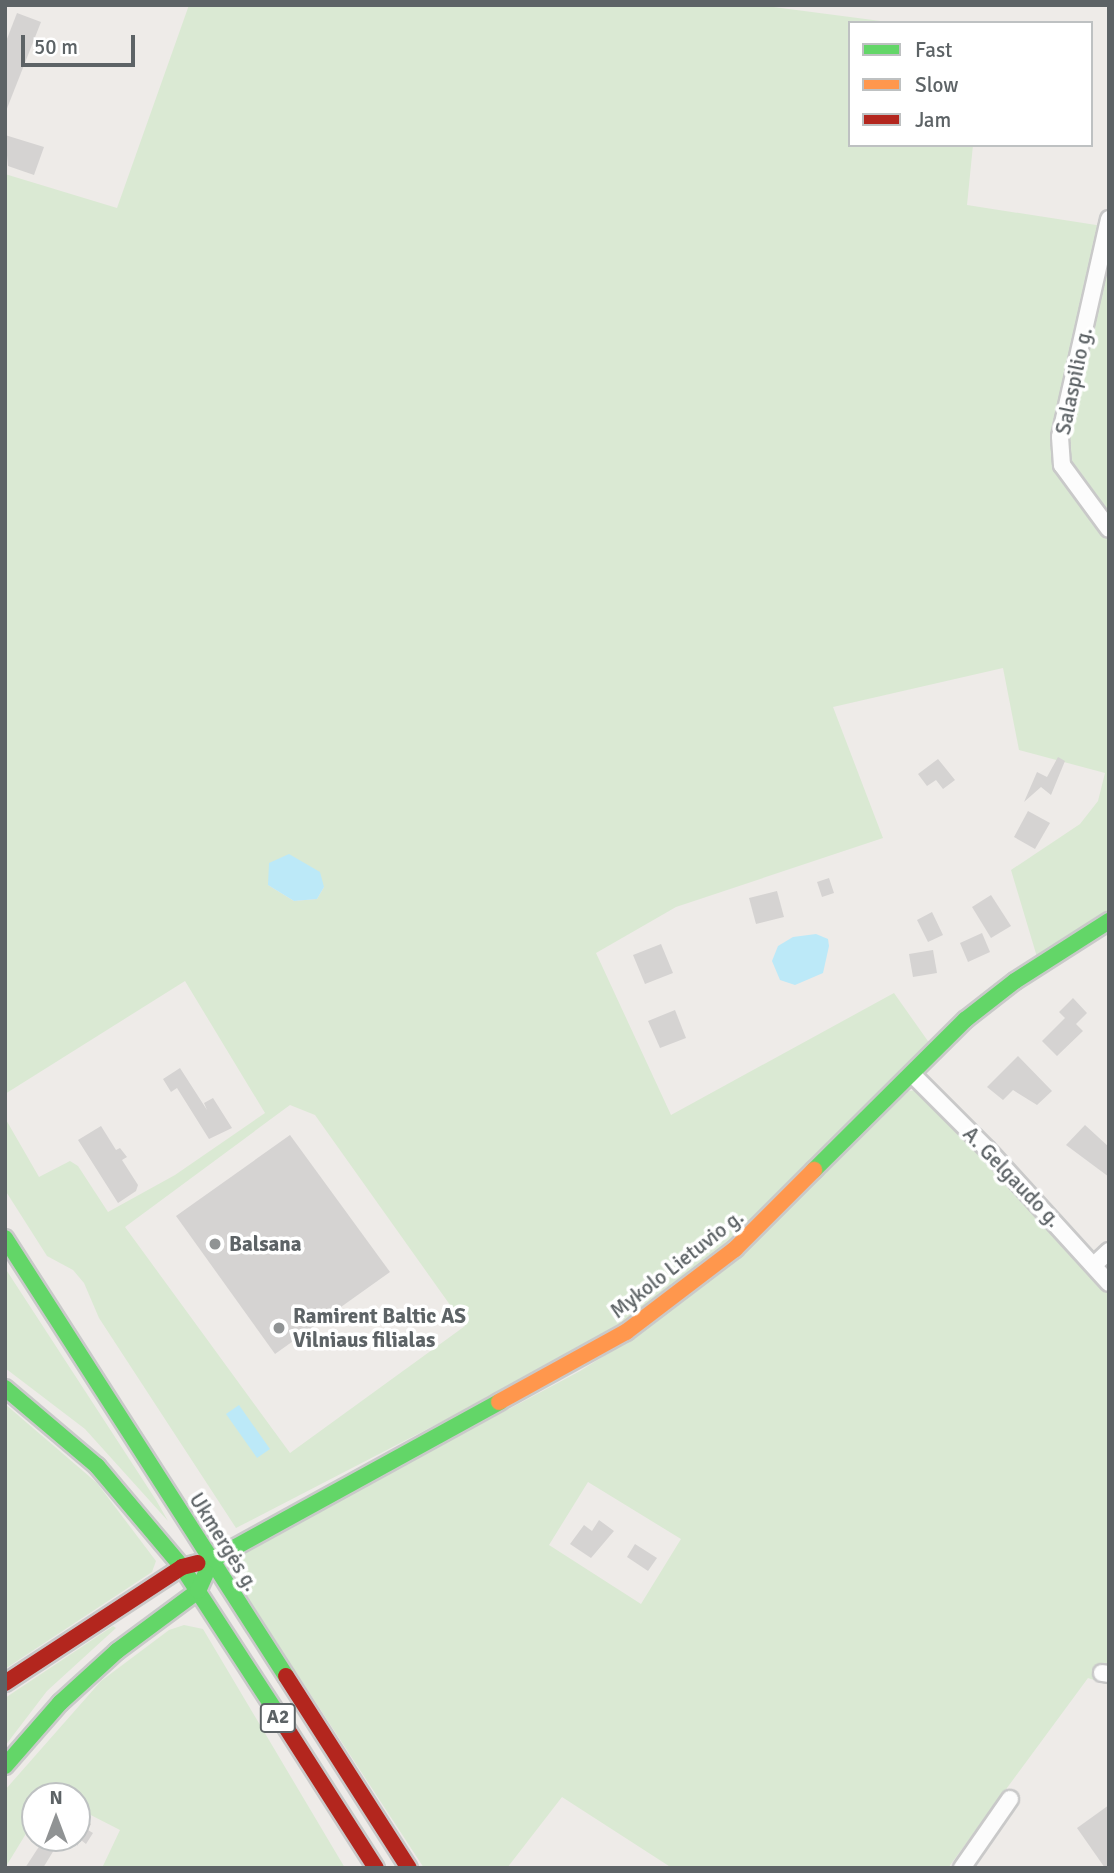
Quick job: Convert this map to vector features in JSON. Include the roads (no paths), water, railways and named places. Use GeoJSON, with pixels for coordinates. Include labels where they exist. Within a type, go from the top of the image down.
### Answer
{"type":"FeatureCollection","features":[{"type":"Feature","properties":{"kind":"main road","name":"Mykolo Lietuvio g."},"geometry":{"type":"LineString","coordinates":[[182,1567],[212,1560],[626,1332],[735,1250],[996,994],[1109,921]]}},
{"type":"Feature","properties":{"kind":"main road","name":"Ukmergės g."},"geometry":{"type":"LineString","coordinates":[[5,1238],[409,1868]]}},
{"type":"Feature","properties":{"kind":"main road","name":"A2"},"geometry":{"type":"LineString","coordinates":[[5,1388],[97,1466],[182,1567],[376,1868]]}},
{"type":"Feature","properties":{"kind":"main road"},"geometry":{"type":"LineString","coordinates":[[5,1766],[92,1673],[198,1591],[212,1560]]}},
{"type":"Feature","properties":{"kind":"main road"},"geometry":{"type":"LineString","coordinates":[[5,1683],[182,1567]]}},
{"type":"Feature","properties":{"kind":"street","name":"Salaspilio g."},"geometry":{"type":"LineString","coordinates":[[1109,219],[1060,437],[1062,466],[1109,529]]}},
{"type":"Feature","properties":{"kind":"street","name":"A. Gelgaudo g."},"geometry":{"type":"LineString","coordinates":[[912,1074],[1095,1264],[1109,1283]]}},
{"type":"Feature","properties":{"kind":"street"},"geometry":{"type":"LineString","coordinates":[[1095,1264],[1109,1251]]}},
{"type":"Feature","properties":{"kind":"street"},"geometry":{"type":"LineString","coordinates":[[967,1866],[1010,1799]]}},
{"type":"Feature","properties":{"kind":"water"},"geometry":{"type":"Polygon","coordinates":[[[289,854],[320,872],[324,887],[317,899],[294,901],[268,885],[269,863],[289,854]]]}},
{"type":"Feature","properties":{"kind":"water"},"geometry":{"type":"Polygon","coordinates":[[[816,934],[828,939],[823,973],[795,985],[780,980],[772,961],[778,946],[793,937],[816,934]]]}},
{"type":"Feature","properties":{"kind":"water"},"geometry":{"type":"Polygon","coordinates":[[[239,1405],[270,1449],[257,1458],[226,1414],[239,1405]]]}},
{"type":"Feature","properties":{"kind":"place","name":"Balsana"},"geometry":{"type":"Point","coordinates":[215,1244]}},
{"type":"Feature","properties":{"kind":"place","name":"Ramirent Baltic AS Vilniaus filialas"},"geometry":{"type":"Point","coordinates":[279,1328]}}]}
